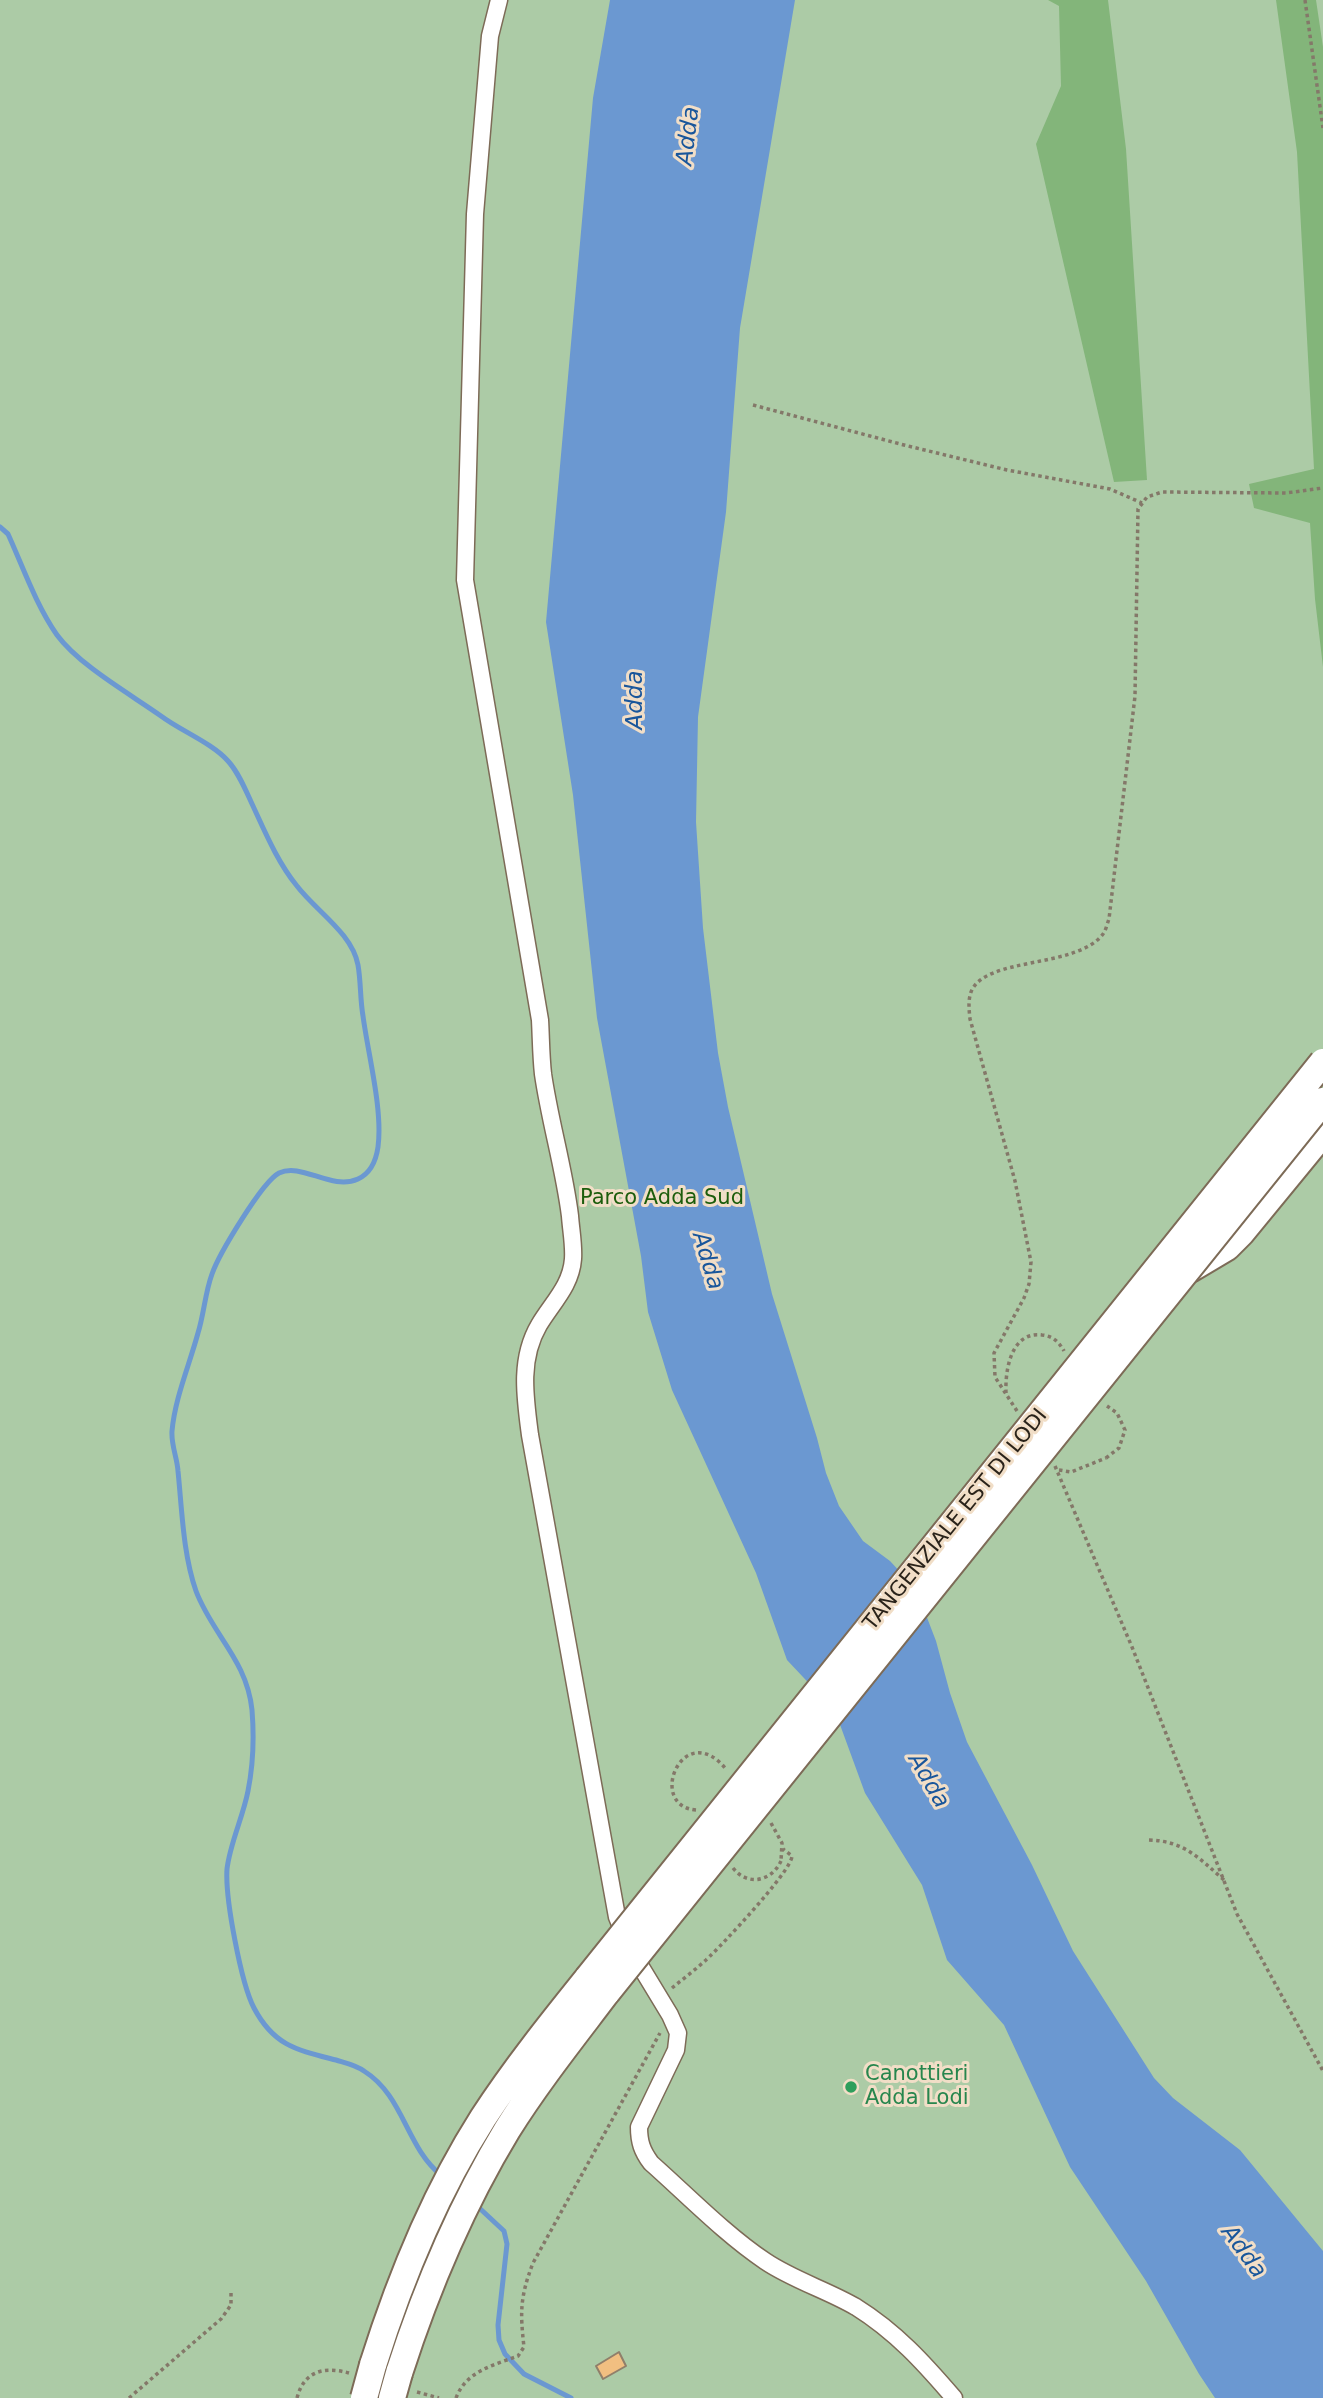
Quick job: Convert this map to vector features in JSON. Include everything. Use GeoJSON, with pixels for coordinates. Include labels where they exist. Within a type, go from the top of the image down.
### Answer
{"type":"FeatureCollection","features":[{"type":"Feature","properties":{"kind":"highway","name":"TANGENZIALE EST DI LODI"},"geometry":{"type":"LineString","coordinates":[[598,1985],[1323,1062]]}},
{"type":"Feature","properties":{"kind":"highway","name":"TANGENZIALE EST DI LODI"},"geometry":{"type":"LineString","coordinates":[[598,1985],[1186,1272],[1323,1101]]}},
{"type":"Feature","properties":{"kind":"highway"},"geometry":{"type":"LineString","coordinates":[[1186,1272],[1227,1247],[1241,1233],[1323,1133]]}},
{"type":"Feature","properties":{"kind":"highway"},"geometry":{"type":"LineString","coordinates":[[364,2398],[399,2285],[448,2180],[482,2120],[537,2042],[598,1985]]}},
{"type":"Feature","properties":{"kind":"highway"},"geometry":{"type":"LineString","coordinates":[[396,2386],[431,2284],[470,2198],[508,2130],[598,1985]]}},
{"type":"Feature","properties":{"kind":"street"},"geometry":{"type":"LineString","coordinates":[[499,0],[491,36],[475,214],[465,580],[540,1020],[543,1073],[566,1185],[573,1259],[568,1280],[539,1325],[525,1365],[525,1396],[530,1435],[617,1917],[629,1949],[670,2015],[678,2033],[676,2050],[639,2127],[642,2151],[651,2163],[759,2256],[783,2272],[854,2306],[896,2335],[954,2398]]}},
{"type":"Feature","properties":{"kind":"path"},"geometry":{"type":"LineString","coordinates":[[1305,0],[1323,128]]}},
{"type":"Feature","properties":{"kind":"path"},"geometry":{"type":"LineString","coordinates":[[753,405],[981,464],[1110,489],[1142,503]]}},
{"type":"Feature","properties":{"kind":"path"},"geometry":{"type":"LineString","coordinates":[[1021,1416],[995,1377],[994,1353],[1030,1284],[1032,1272],[1016,1181],[970,1019],[968,1002],[972,989],[981,977],[1082,950],[1104,933],[1109,919],[1135,696],[1137,516],[1142,503],[1153,494],[1162,492],[1286,493],[1323,488]]}},
{"type":"Feature","properties":{"kind":"path"},"geometry":{"type":"LineString","coordinates":[[1006,1395],[1012,1355],[1022,1339],[1038,1335],[1055,1339],[1065,1356]]}},
{"type":"Feature","properties":{"kind":"path"},"geometry":{"type":"LineString","coordinates":[[1050,1458],[1132,1647],[1237,1914],[1323,2071]]}},
{"type":"Feature","properties":{"kind":"path"},"geometry":{"type":"LineString","coordinates":[[1057,1469],[1070,1472],[1106,1458]]}},
{"type":"Feature","properties":{"kind":"path"},"geometry":{"type":"LineString","coordinates":[[690,1755],[674,1769],[672,1790],[683,1806],[692,1811],[700,1810]]}},
{"type":"Feature","properties":{"kind":"path"},"geometry":{"type":"LineString","coordinates":[[1149,1840],[1170,1840],[1199,1857],[1225,1882]]}},
{"type":"Feature","properties":{"kind":"path"},"geometry":{"type":"LineString","coordinates":[[660,1999],[707,1959],[789,1866],[792,1856],[782,1849]]}},
{"type":"Feature","properties":{"kind":"path"},"geometry":{"type":"LineString","coordinates":[[456,2398],[464,2383],[473,2375],[519,2356],[524,2347],[520,2316],[522,2298],[533,2263],[670,2015]]}},
{"type":"Feature","properties":{"kind":"path"},"geometry":{"type":"LineString","coordinates":[[128,2398],[221,2319],[231,2305],[231,2291]]}},
{"type":"Feature","properties":{"kind":"green space","name":"Parco Adda Sud"},"geometry":{"type":"Polygon","coordinates":[[[0,0],[1323,0],[1323,2398],[0,2398],[0,0]]]}},
{"type":"Feature","properties":{"kind":"green space"},"geometry":{"type":"Polygon","coordinates":[[[1048,0],[1108,0],[1126,149],[1147,480],[1114,482],[1036,144],[1061,86],[1059,6],[1048,0]]]}},
{"type":"Feature","properties":{"kind":"green space"},"geometry":{"type":"Polygon","coordinates":[[[1276,0],[1316,0],[1323,47],[1323,667],[1310,523],[1254,508],[1249,484],[1314,469],[1297,152],[1276,0]]]}},
{"type":"Feature","properties":{"kind":"water","name":"Adda"},"geometry":{"type":"Polygon","coordinates":[[[610,0],[795,0],[740,328],[726,512],[698,717],[696,822],[703,928],[718,1053],[772,1294],[826,1473],[839,1506],[863,1541],[890,1561],[916,1589],[936,1641],[967,1742],[1032,1865],[1073,1951],[1154,2078],[1173,2098],[1240,2150],[1323,2251],[1323,2398],[1215,2398],[1146,2281],[1070,2167],[1004,2025],[947,1960],[922,1885],[865,1793],[835,1711],[787,1660],[756,1573],[672,1390],[648,1312],[641,1256],[597,1018],[573,795],[546,622],[593,98],[610,0]]]}},
{"type":"Feature","properties":{"kind":"building"},"geometry":{"type":"Polygon","coordinates":[[[619,2352],[626,2366],[603,2379],[596,2366],[619,2352]]]}},
{"type":"Feature","properties":{"kind":"waterway"},"geometry":{"type":"LineString","coordinates":[[0,527],[8,534],[43,611],[67,646],[106,678],[169,722],[214,748],[232,766],[290,877],[349,943],[358,965],[378,1116],[378,1147],[374,1162],[363,1176],[348,1182],[288,1171],[279,1173],[262,1190],[232,1236],[212,1274],[200,1326],[176,1406],[172,1436],[186,1547],[196,1591],[243,1676],[252,1710],[253,1750],[250,1781],[227,1869],[231,1919],[249,1996],[262,2021],[278,2039],[298,2049],[354,2066],[377,2081],[397,2108],[429,2164],[441,2175]]}},
{"type":"Feature","properties":{"kind":"waterway"},"geometry":{"type":"LineString","coordinates":[[475,2204],[504,2231],[507,2244],[498,2325],[499,2340],[505,2354],[524,2374],[571,2398]]}},
{"type":"Feature","properties":{"kind":"place","name":"Canottieri Adda Lodi"},"geometry":{"type":"Point","coordinates":[851,2087]}}]}
